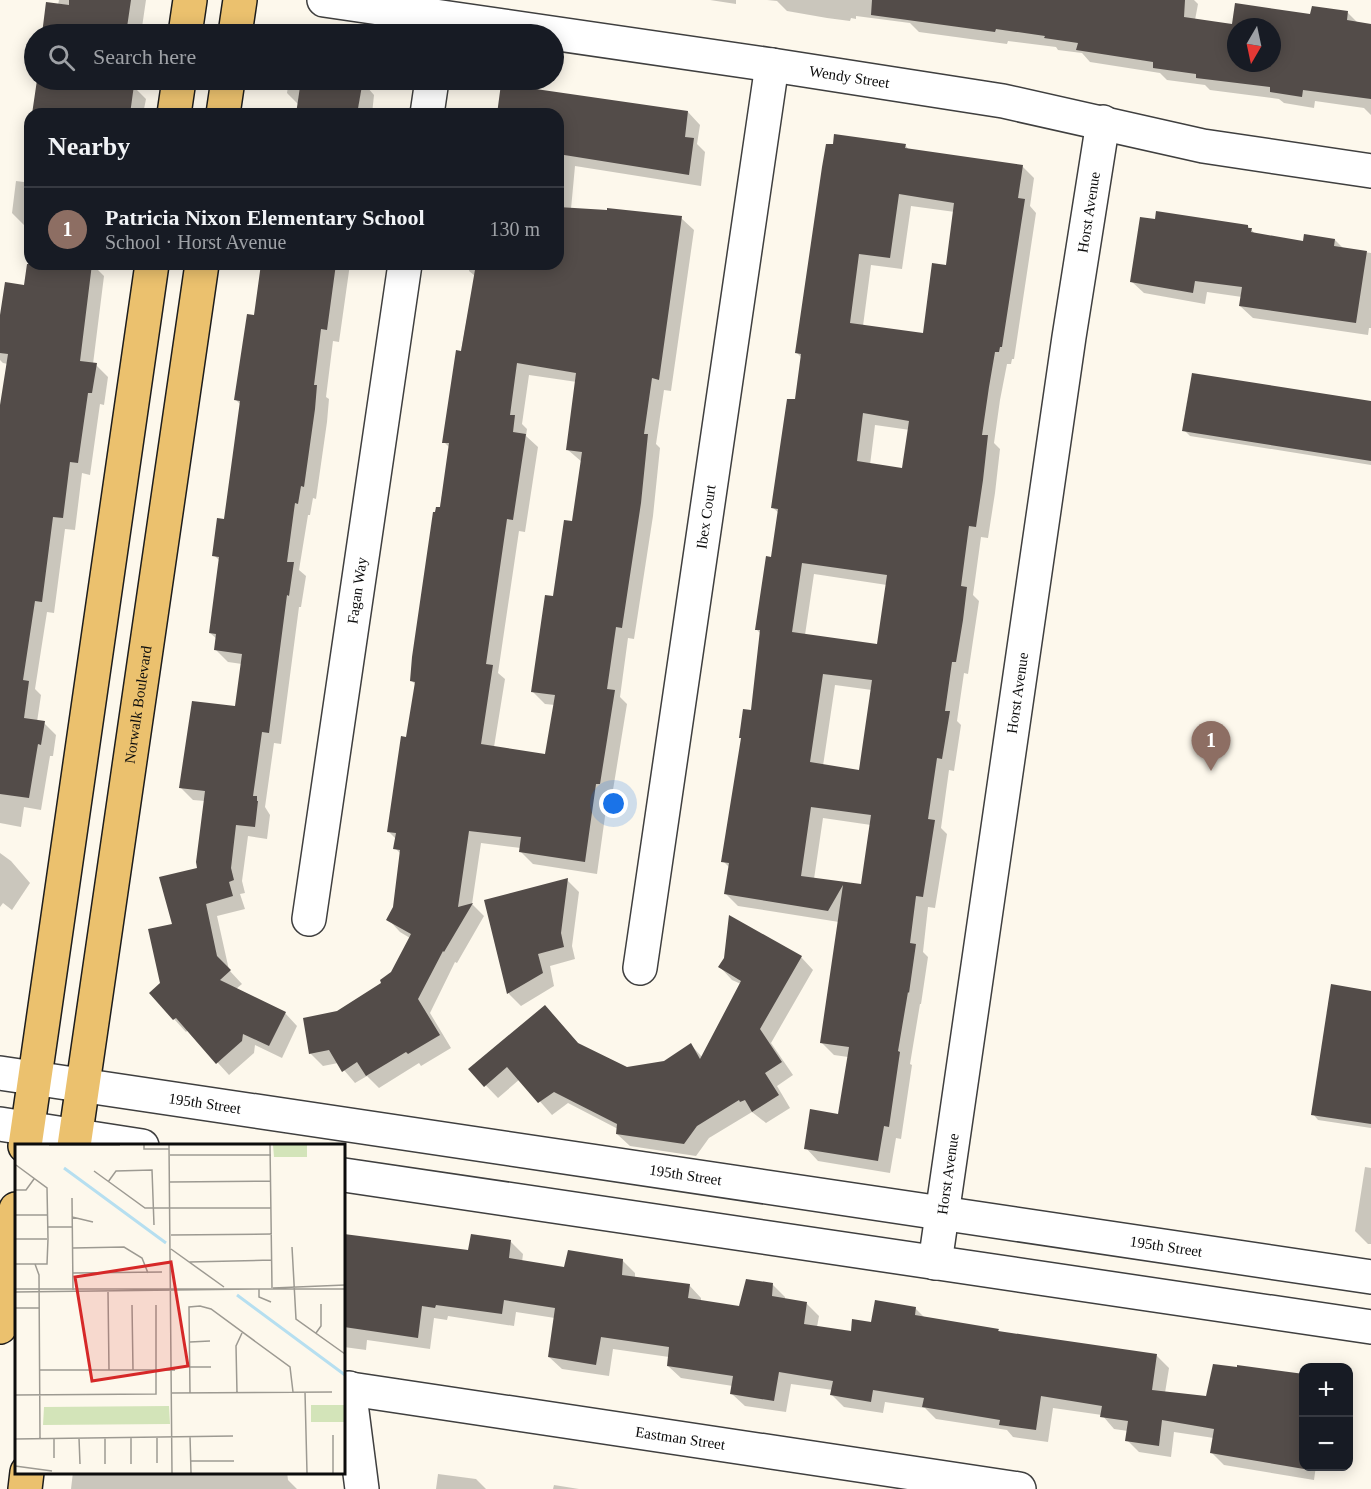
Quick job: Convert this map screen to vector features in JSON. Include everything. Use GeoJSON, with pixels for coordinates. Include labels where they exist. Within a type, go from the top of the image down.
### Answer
{"type":"FeatureCollection","features":[{"type":"Feature","properties":{"kind":"main road"},"geometry":{"type":"LineString","coordinates":[[186,24],[190,0]]}},
{"type":"Feature","properties":{"kind":"main road"},"geometry":{"type":"LineString","coordinates":[[236,24],[240,0]]}},
{"type":"Feature","properties":{"kind":"main road"},"geometry":{"type":"LineString","coordinates":[[175,108],[178,90]]}},
{"type":"Feature","properties":{"kind":"main road"},"geometry":{"type":"LineString","coordinates":[[225,108],[227,90]]}},
{"type":"Feature","properties":{"kind":"main road"},"geometry":{"type":"LineString","coordinates":[[18,1133],[35,1078],[151,270]]}},
{"type":"Feature","properties":{"kind":"main road","name":"Norwalk Boulevard"},"geometry":{"type":"LineString","coordinates":[[74,1141],[201,270]]}},
{"type":"Feature","properties":{"kind":"main road"},"geometry":{"type":"LineString","coordinates":[[0,1327],[15,1216]]}},
{"type":"Feature","properties":{"kind":"main road"},"geometry":{"type":"LineString","coordinates":[[25,1489],[27,1474]]}},
{"type":"Feature","properties":{"kind":"street","name":"Wendy Street"},"geometry":{"type":"LineString","coordinates":[[324,0],[490,24]]}},
{"type":"Feature","properties":{"kind":"street","name":"Wendy Street"},"geometry":{"type":"LineString","coordinates":[[564,35],[1003,101],[1203,146],[1371,171]]}},
{"type":"Feature","properties":{"kind":"street","name":"Ibex Court"},"geometry":{"type":"LineString","coordinates":[[640,968],[772,65]]}},
{"type":"Feature","properties":{"kind":"street"},"geometry":{"type":"LineString","coordinates":[[428,108],[431,90]]}},
{"type":"Feature","properties":{"kind":"street","name":"Horst Avenue"},"geometry":{"type":"LineString","coordinates":[[935,1263],[1103,123]]}},
{"type":"Feature","properties":{"kind":"street","name":"Fagan Way"},"geometry":{"type":"LineString","coordinates":[[309,919],[404,270]]}},
{"type":"Feature","properties":{"kind":"street","name":"195th Street"},"geometry":{"type":"LineString","coordinates":[[0,1073],[1371,1277]]}},
{"type":"Feature","properties":{"kind":"street"},"geometry":{"type":"LineString","coordinates":[[18,1133],[115,1144]]}},
{"type":"Feature","properties":{"kind":"street"},"geometry":{"type":"LineString","coordinates":[[345,1175],[1371,1327]]}},
{"type":"Feature","properties":{"kind":"street"},"geometry":{"type":"LineString","coordinates":[[346,1388],[362,1489]]}},
{"type":"Feature","properties":{"kind":"street","name":"Eastman Street"},"geometry":{"type":"LineString","coordinates":[[346,1388],[1019,1489]]}},
{"type":"Feature","properties":{"kind":"building"},"geometry":{"type":"Polygon","coordinates":[[[69,0],[131,0],[127,24],[43,24],[46,2],[69,5],[69,0]]]}},
{"type":"Feature","properties":{"kind":"building"},"geometry":{"type":"Polygon","coordinates":[[[872,0],[1185,0],[1184,17],[1227,23],[1227,72],[1281,72],[1281,18],[1233,18],[1235,3],[1310,14],[1312,6],[1348,11],[1347,20],[1371,24],[1371,99],[1303,90],[1302,97],[1270,92],[1270,87],[1196,78],[1196,74],[1153,68],[1153,62],[1076,50],[1078,43],[996,29],[995,32],[871,15],[872,0]]]}},
{"type":"Feature","properties":{"kind":"building"},"geometry":{"type":"Polygon","coordinates":[[[36,90],[133,90],[131,108],[33,108],[36,90]]]}},
{"type":"Feature","properties":{"kind":"building"},"geometry":{"type":"Polygon","coordinates":[[[300,90],[361,90],[358,108],[297,108],[300,90]]]}},
{"type":"Feature","properties":{"kind":"building"},"geometry":{"type":"Polygon","coordinates":[[[500,90],[543,90],[688,111],[685,137],[694,138],[689,175],[564,155],[564,108],[498,108],[500,90]]]}},
{"type":"Feature","properties":{"kind":"building"},"geometry":{"type":"Polygon","coordinates":[[[834,134],[906,144],[905,148],[1023,165],[1018,198],[1025,199],[1002,347],[999,352],[995,352],[989,387],[982,435],[988,435],[983,480],[976,527],[969,526],[961,586],[967,587],[963,620],[956,662],[952,662],[945,711],[950,711],[942,759],[937,758],[928,819],[935,820],[923,897],[916,896],[910,943],[916,944],[909,993],[898,1051],[900,1052],[889,1127],[884,1126],[878,1161],[804,1149],[810,1109],[838,1114],[849,1047],[820,1043],[843,885],[828,911],[724,894],[729,863],[721,862],[741,738],[739,738],[743,709],[751,710],[760,630],[755,630],[766,556],[771,557],[778,509],[771,508],[787,399],[795,399],[801,354],[795,353],[822,167],[826,144],[833,144],[834,134]],[[899,194],[890,258],[859,254],[850,323],[923,333],[932,263],[946,265],[954,203],[899,194]],[[863,413],[857,461],[902,468],[909,421],[863,413]],[[802,563],[792,632],[877,644],[887,575],[802,563]],[[823,674],[810,762],[859,770],[872,680],[823,674]],[[811,807],[801,876],[861,884],[871,815],[811,807]]]}},
{"type":"Feature","properties":{"kind":"building"},"geometry":{"type":"Polygon","coordinates":[[[564,207],[607,210],[607,208],[682,216],[659,380],[652,378],[644,434],[648,434],[641,503],[622,628],[616,627],[607,689],[615,690],[600,784],[596,784],[585,862],[519,852],[521,837],[469,831],[458,907],[473,903],[443,951],[418,999],[440,1035],[366,1076],[357,1062],[342,1072],[329,1050],[309,1054],[303,1018],[337,1011],[381,983],[380,980],[391,972],[411,934],[386,920],[393,907],[400,850],[393,849],[396,833],[387,832],[401,736],[406,737],[415,682],[410,681],[412,657],[433,512],[436,507],[440,507],[449,443],[442,443],[456,350],[461,351],[475,270],[564,270],[564,207]],[[517,363],[510,415],[515,415],[513,432],[526,434],[513,520],[507,519],[486,664],[493,665],[481,744],[545,754],[555,695],[531,692],[545,595],[553,596],[564,520],[572,521],[582,452],[566,450],[576,373],[517,363]]]}},
{"type":"Feature","properties":{"kind":"building"},"geometry":{"type":"Polygon","coordinates":[[[1156,211],[1248,225],[1248,228],[1252,228],[1251,232],[1303,241],[1304,234],[1335,239],[1334,246],[1367,251],[1356,323],[1239,306],[1242,287],[1195,281],[1193,293],[1130,282],[1140,217],[1155,219],[1156,211]]]}},
{"type":"Feature","properties":{"kind":"building"},"geometry":{"type":"Polygon","coordinates":[[[26,270],[91,270],[80,361],[97,363],[92,393],[88,393],[78,463],[70,462],[63,518],[53,517],[42,602],[35,601],[23,680],[29,681],[24,718],[45,721],[41,745],[38,744],[29,798],[0,794],[0,405],[8,354],[0,353],[0,315],[5,282],[24,285],[26,270]]]}},
{"type":"Feature","properties":{"kind":"building"},"geometry":{"type":"Polygon","coordinates":[[[260,270],[335,270],[327,330],[321,329],[314,385],[317,385],[315,409],[304,487],[301,486],[298,504],[295,503],[287,562],[294,562],[289,596],[287,595],[269,733],[262,732],[253,796],[257,796],[258,801],[255,827],[236,825],[231,868],[234,880],[229,882],[233,896],[206,904],[217,956],[231,970],[220,980],[286,1012],[269,1046],[243,1034],[242,1041],[216,1064],[176,1018],[173,1020],[149,993],[160,983],[148,929],[172,924],[159,877],[197,868],[205,791],[179,788],[192,701],[235,706],[242,654],[214,650],[216,634],[209,633],[219,557],[212,556],[217,518],[224,519],[240,401],[234,400],[247,314],[254,315],[260,270]]]}},
{"type":"Feature","properties":{"kind":"building"},"geometry":{"type":"Polygon","coordinates":[[[1192,373],[1371,401],[1371,461],[1182,431],[1192,373]]]}},
{"type":"Feature","properties":{"kind":"building"},"geometry":{"type":"Polygon","coordinates":[[[568,878],[561,933],[564,947],[538,954],[543,973],[507,994],[484,900],[568,878]]]}},
{"type":"Feature","properties":{"kind":"building"},"geometry":{"type":"Polygon","coordinates":[[[729,915],[802,956],[760,1029],[782,1062],[765,1073],[779,1095],[752,1112],[745,1100],[740,1102],[739,1100],[697,1126],[684,1144],[616,1134],[617,1124],[554,1092],[538,1103],[507,1067],[484,1087],[468,1069],[545,1005],[578,1043],[627,1067],[664,1061],[691,1043],[700,1059],[741,981],[718,967],[724,958],[729,915]]]}},
{"type":"Feature","properties":{"kind":"building"},"geometry":{"type":"Polygon","coordinates":[[[1331,984],[1371,991],[1371,1124],[1311,1115],[1331,984]]]}},
{"type":"Feature","properties":{"kind":"building"},"geometry":{"type":"Polygon","coordinates":[[[345,1234],[468,1250],[471,1234],[511,1240],[509,1258],[564,1267],[568,1250],[623,1259],[622,1275],[690,1284],[688,1298],[739,1306],[746,1279],[773,1283],[772,1296],[807,1302],[804,1324],[851,1331],[852,1319],[871,1322],[875,1300],[916,1307],[915,1315],[999,1329],[998,1331],[1157,1354],[1152,1390],[1206,1396],[1213,1364],[1299,1373],[1299,1468],[1210,1453],[1214,1429],[1162,1420],[1159,1446],[1125,1441],[1128,1421],[1100,1417],[1102,1406],[1041,1396],[1036,1430],[999,1425],[1000,1420],[922,1407],[924,1398],[873,1390],[871,1402],[830,1395],[833,1381],[779,1372],[774,1401],[730,1394],[733,1376],[667,1366],[669,1347],[601,1337],[596,1365],[548,1357],[555,1308],[504,1300],[502,1314],[436,1305],[435,1308],[422,1306],[418,1338],[345,1327],[345,1234]]]}},
{"type":"Feature","properties":{"kind":"place","name":"Patricia Nixon Elementary School"},"geometry":{"type":"Point","coordinates":[1211,771]}}]}
